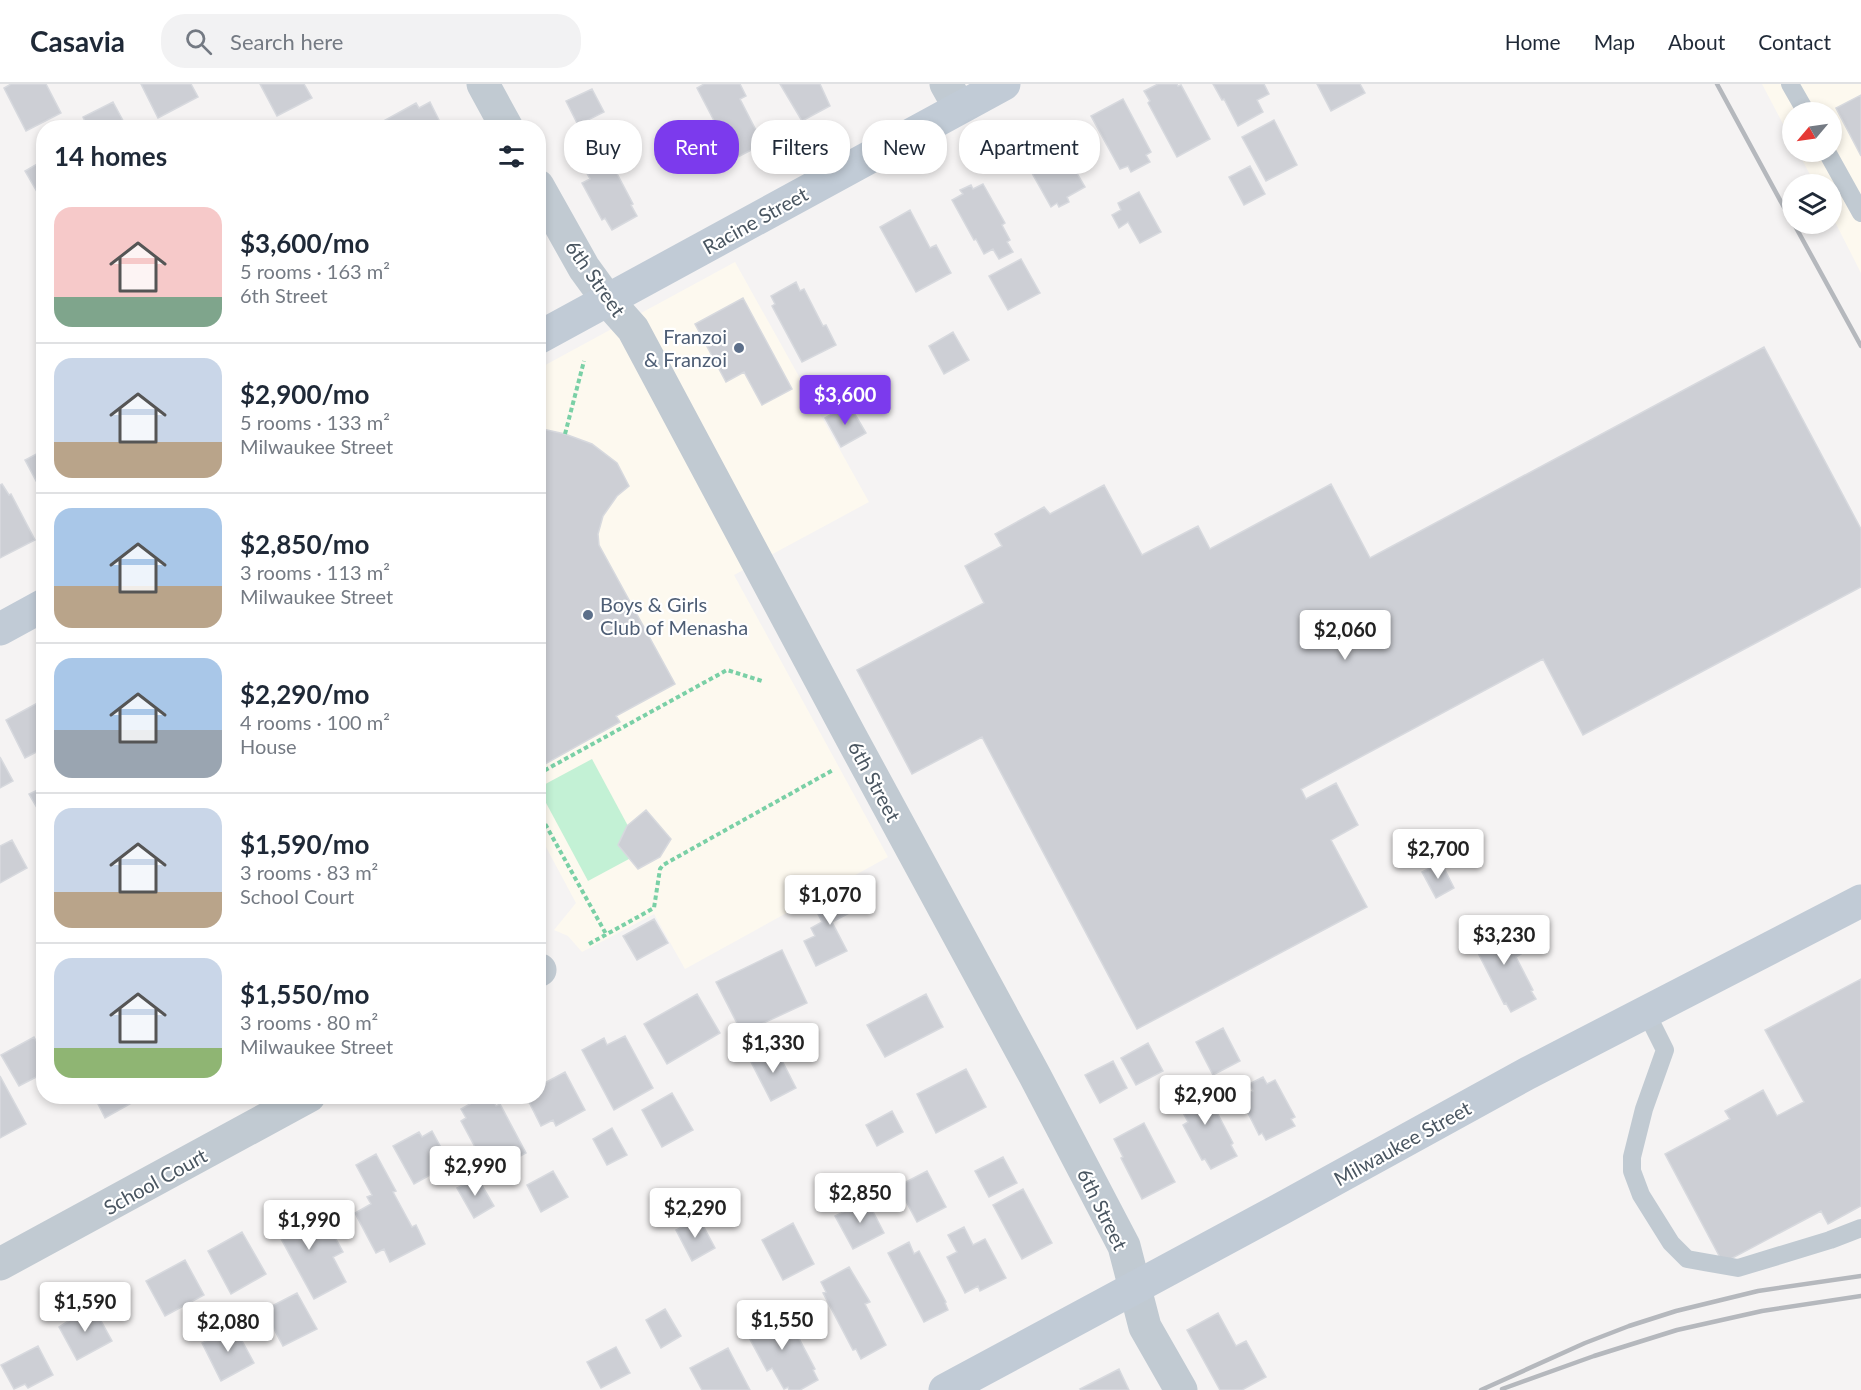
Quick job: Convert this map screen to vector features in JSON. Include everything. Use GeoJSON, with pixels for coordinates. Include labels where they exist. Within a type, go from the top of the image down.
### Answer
{"type":"FeatureCollection","features":[{"type":"Feature","properties":{"kind":"street"},"geometry":{"type":"LineString","coordinates":[[483,84],[503,120]]}},
{"type":"Feature","properties":{"kind":"street","name":"Racine Street"},"geometry":{"type":"LineString","coordinates":[[546,334],[608,301],[952,96],[1004,84]]}},
{"type":"Feature","properties":{"kind":"street","name":"6th Street"},"geometry":{"type":"LineString","coordinates":[[546,200],[584,268],[608,301],[633,329],[1035,1076],[1124,1246],[1145,1327],[1181,1390]]}},
{"type":"Feature","properties":{"kind":"street"},"geometry":{"type":"LineString","coordinates":[[0,629],[36,610]]}},
{"type":"Feature","properties":{"kind":"street","name":"Milwaukee Street"},"geometry":{"type":"LineString","coordinates":[[945,1390],[1528,1073],[1861,901]]}},
{"type":"Feature","properties":{"kind":"street","name":"School Court"},"geometry":{"type":"LineString","coordinates":[[0,1264],[294,1104]]}},
{"type":"Feature","properties":{"kind":"lane"},"geometry":{"type":"LineString","coordinates":[[1790,84],[1800,102]]}},
{"type":"Feature","properties":{"kind":"lane"},"geometry":{"type":"LineString","coordinates":[[1833,162],[1861,213]]}},
{"type":"Feature","properties":{"kind":"lane"},"geometry":{"type":"LineString","coordinates":[[1646,1012],[1665,1050],[1644,1109],[1632,1157],[1632,1171],[1641,1195],[1671,1243],[1687,1259],[1738,1268],[1830,1240],[1861,1228]]}},
{"type":"Feature","properties":{"kind":"path"},"geometry":{"type":"LineString","coordinates":[[565,434],[584,361]]}},
{"type":"Feature","properties":{"kind":"path"},"geometry":{"type":"LineString","coordinates":[[546,770],[727,670],[762,681]]}},
{"type":"Feature","properties":{"kind":"path"},"geometry":{"type":"LineString","coordinates":[[589,944],[654,908],[660,869],[663,865],[834,770]]}},
{"type":"Feature","properties":{"kind":"path"},"geometry":{"type":"LineString","coordinates":[[546,825],[606,934]]}},
{"type":"Feature","properties":{"kind":"shaded area"},"geometry":{"type":"Polygon","coordinates":[[[1762,84],[1861,84],[1861,273],[1841,234],[1842,174],[1810,174],[1803,162],[1842,162],[1842,102],[1782,102],[1782,122],[1762,84]]]}},
{"type":"Feature","properties":{"kind":"shaded area"},"geometry":{"type":"Polygon","coordinates":[[[735,262],[869,502],[734,575],[888,857],[685,969],[654,914],[582,952],[568,936],[554,930],[576,903],[546,847],[546,365],[735,262]]]}},
{"type":"Feature","properties":{"kind":"green space"},"geometry":{"type":"Polygon","coordinates":[[[592,759],[642,852],[588,881],[546,803],[546,784],[592,759]]]}},
{"type":"Feature","properties":{"kind":"building"},"geometry":{"type":"Polygon","coordinates":[[[11,84],[46,84],[61,113],[47,120],[36,120],[36,126],[26,131],[4,88],[11,84]]]}},
{"type":"Feature","properties":{"kind":"building"},"geometry":{"type":"Polygon","coordinates":[[[141,84],[191,84],[198,97],[158,118],[141,84]]]}},
{"type":"Feature","properties":{"kind":"building"},"geometry":{"type":"Polygon","coordinates":[[[260,84],[304,84],[312,98],[277,116],[260,84]]]}},
{"type":"Feature","properties":{"kind":"building"},"geometry":{"type":"Polygon","coordinates":[[[704,84],[740,84],[746,96],[740,99],[751,121],[751,150],[739,156],[739,120],[714,120],[697,88],[704,84]]]}},
{"type":"Feature","properties":{"kind":"building"},"geometry":{"type":"Polygon","coordinates":[[[780,84],[820,84],[830,106],[801,120],[780,84]]]}},
{"type":"Feature","properties":{"kind":"building"},"geometry":{"type":"Polygon","coordinates":[[[1158,84],[1181,85],[1210,139],[1177,157],[1144,91],[1158,84]]]}},
{"type":"Feature","properties":{"kind":"building"},"geometry":{"type":"Polygon","coordinates":[[[1213,84],[1264,84],[1269,94],[1257,100],[1263,112],[1238,126],[1213,84]]]}},
{"type":"Feature","properties":{"kind":"building"},"geometry":{"type":"Polygon","coordinates":[[[1317,84],[1360,84],[1365,93],[1331,111],[1317,84]]]}},
{"type":"Feature","properties":{"kind":"building"},"geometry":{"type":"Polygon","coordinates":[[[592,89],[604,112],[588,120],[576,120],[566,101],[592,89]]]}},
{"type":"Feature","properties":{"kind":"building"},"geometry":{"type":"Polygon","coordinates":[[[1861,95],[1861,156],[1842,120],[1842,105],[1861,95]]]}},
{"type":"Feature","properties":{"kind":"building"},"geometry":{"type":"Polygon","coordinates":[[[1123,99],[1151,152],[1146,155],[1150,162],[1131,172],[1128,166],[1120,169],[1100,132],[1100,120],[1093,120],[1091,116],[1123,99]]]}},
{"type":"Feature","properties":{"kind":"building"},"geometry":{"type":"Polygon","coordinates":[[[113,102],[123,120],[84,120],[83,117],[113,102]]]}},
{"type":"Feature","properties":{"kind":"building"},"geometry":{"type":"Polygon","coordinates":[[[430,102],[439,120],[385,120],[416,103],[419,108],[430,102]]]}},
{"type":"Feature","properties":{"kind":"building"},"geometry":{"type":"Polygon","coordinates":[[[1274,120],[1297,165],[1266,181],[1242,137],[1274,120]]]}},
{"type":"Feature","properties":{"kind":"building"},"geometry":{"type":"Polygon","coordinates":[[[36,165],[36,190],[25,171],[36,165]]]}},
{"type":"Feature","properties":{"kind":"building"},"geometry":{"type":"Polygon","coordinates":[[[1250,166],[1265,194],[1244,205],[1229,177],[1250,166]]]}},
{"type":"Feature","properties":{"kind":"building"},"geometry":{"type":"Polygon","coordinates":[[[587,174],[617,174],[637,216],[612,230],[605,218],[602,220],[582,183],[590,179],[587,174]]]}},
{"type":"Feature","properties":{"kind":"building"},"geometry":{"type":"Polygon","coordinates":[[[1032,174],[1078,174],[1085,187],[1067,197],[1069,202],[1059,207],[1057,203],[1051,207],[1032,174]]]}},
{"type":"Feature","properties":{"kind":"building"},"geometry":{"type":"Polygon","coordinates":[[[983,184],[1005,223],[1002,225],[1013,252],[999,259],[993,249],[984,254],[952,200],[963,194],[960,190],[971,185],[973,189],[983,184]]]}},
{"type":"Feature","properties":{"kind":"building"},"geometry":{"type":"Polygon","coordinates":[[[1139,192],[1161,232],[1140,243],[1128,222],[1119,228],[1112,215],[1121,210],[1118,203],[1139,192]]]}},
{"type":"Feature","properties":{"kind":"building"},"geometry":{"type":"Polygon","coordinates":[[[910,210],[930,248],[936,245],[951,273],[916,292],[880,227],[910,210]]]}},
{"type":"Feature","properties":{"kind":"building"},"geometry":{"type":"Polygon","coordinates":[[[1021,259],[1040,293],[1008,310],[989,276],[1021,259]]]}},
{"type":"Feature","properties":{"kind":"building"},"geometry":{"type":"Polygon","coordinates":[[[796,282],[800,291],[804,289],[823,326],[826,325],[836,345],[802,362],[772,306],[775,304],[771,296],[796,282]]]}},
{"type":"Feature","properties":{"kind":"building","name":"Franzoi & Franzoi"},"geometry":{"type":"Polygon","coordinates":[[[743,298],[792,389],[762,405],[744,372],[726,382],[695,324],[743,298]]]}},
{"type":"Feature","properties":{"kind":"building"},"geometry":{"type":"Polygon","coordinates":[[[953,332],[969,360],[944,374],[929,346],[953,332]]]}},
{"type":"Feature","properties":{"kind":"building"},"geometry":{"type":"Polygon","coordinates":[[[1764,347],[1861,529],[1861,587],[1583,735],[1543,659],[1301,789],[1306,799],[1336,783],[1358,825],[1331,840],[1367,907],[1137,1029],[982,737],[912,774],[857,670],[984,603],[965,566],[1002,546],[995,534],[1044,507],[1050,514],[1104,485],[1142,555],[1198,526],[1210,549],[1331,484],[1370,558],[1764,347]]]}},
{"type":"Feature","properties":{"kind":"building"},"geometry":{"type":"Polygon","coordinates":[[[849,404],[866,433],[841,447],[825,418],[849,404]]]}},
{"type":"Feature","properties":{"kind":"building","name":"Boys & Girls Club of Menasha"},"geometry":{"type":"Polygon","coordinates":[[[546,430],[592,444],[617,463],[629,486],[617,496],[603,516],[598,534],[599,545],[675,684],[616,716],[620,722],[546,764],[546,430]]]}},
{"type":"Feature","properties":{"kind":"building"},"geometry":{"type":"Polygon","coordinates":[[[36,454],[36,481],[25,460],[36,454]]]}},
{"type":"Feature","properties":{"kind":"building"},"geometry":{"type":"Polygon","coordinates":[[[2,484],[9,495],[11,494],[35,540],[0,558],[0,485],[2,484]]]}},
{"type":"Feature","properties":{"kind":"building"},"geometry":{"type":"Polygon","coordinates":[[[36,704],[36,752],[25,758],[6,720],[36,704]]]}},
{"type":"Feature","properties":{"kind":"building"},"geometry":{"type":"Polygon","coordinates":[[[0,757],[13,781],[0,788],[0,757]]]}},
{"type":"Feature","properties":{"kind":"building"},"geometry":{"type":"Polygon","coordinates":[[[36,791],[36,806],[29,794],[36,791]]]}},
{"type":"Feature","properties":{"kind":"building"},"geometry":{"type":"Polygon","coordinates":[[[646,810],[671,839],[660,857],[638,869],[618,845],[627,826],[646,810]]]}},
{"type":"Feature","properties":{"kind":"building"},"geometry":{"type":"Polygon","coordinates":[[[12,840],[27,868],[0,883],[0,846],[12,840]]]}},
{"type":"Feature","properties":{"kind":"building"},"geometry":{"type":"Polygon","coordinates":[[[1441,862],[1454,888],[1436,898],[1422,872],[1441,862]]]}},
{"type":"Feature","properties":{"kind":"building"},"geometry":{"type":"Polygon","coordinates":[[[849,886],[859,908],[832,922],[847,951],[816,966],[804,941],[815,936],[811,928],[822,922],[813,904],[849,886]]]}},
{"type":"Feature","properties":{"kind":"building"},"geometry":{"type":"Polygon","coordinates":[[[654,919],[668,943],[637,960],[623,936],[654,919]]]}},
{"type":"Feature","properties":{"kind":"building"},"geometry":{"type":"Polygon","coordinates":[[[1488,924],[1492,932],[1506,925],[1521,954],[1516,957],[1536,999],[1511,1012],[1506,1003],[1504,1004],[1473,943],[1479,939],[1475,930],[1488,924]]]}},
{"type":"Feature","properties":{"kind":"building"},"geometry":{"type":"Polygon","coordinates":[[[782,950],[807,1003],[742,1033],[716,982],[782,950]]]}},
{"type":"Feature","properties":{"kind":"building"},"geometry":{"type":"Polygon","coordinates":[[[1861,979],[1861,1206],[1828,1224],[1821,1211],[1723,1263],[1665,1154],[1730,1119],[1725,1111],[1763,1090],[1777,1116],[1804,1102],[1765,1030],[1861,979]]]}},
{"type":"Feature","properties":{"kind":"building"},"geometry":{"type":"Polygon","coordinates":[[[697,994],[720,1033],[667,1064],[644,1024],[697,994]]]}},
{"type":"Feature","properties":{"kind":"building"},"geometry":{"type":"Polygon","coordinates":[[[926,994],[943,1027],[885,1057],[867,1025],[926,994]]]}},
{"type":"Feature","properties":{"kind":"building"},"geometry":{"type":"Polygon","coordinates":[[[1223,1028],[1240,1061],[1213,1075],[1196,1042],[1223,1028]]]}},
{"type":"Feature","properties":{"kind":"building"},"geometry":{"type":"Polygon","coordinates":[[[625,1036],[653,1088],[614,1110],[582,1050],[604,1038],[607,1045],[625,1036]]]}},
{"type":"Feature","properties":{"kind":"building"},"geometry":{"type":"Polygon","coordinates":[[[34,1037],[36,1041],[36,1077],[19,1086],[1,1055],[34,1037]]]}},
{"type":"Feature","properties":{"kind":"building"},"geometry":{"type":"Polygon","coordinates":[[[1148,1043],[1163,1071],[1136,1085],[1121,1058],[1148,1043]]]}},
{"type":"Feature","properties":{"kind":"building"},"geometry":{"type":"Polygon","coordinates":[[[775,1047],[796,1088],[771,1101],[750,1060],[775,1047]]]}},
{"type":"Feature","properties":{"kind":"building"},"geometry":{"type":"Polygon","coordinates":[[[1113,1061],[1127,1088],[1100,1103],[1085,1075],[1113,1061]]]}},
{"type":"Feature","properties":{"kind":"building"},"geometry":{"type":"Polygon","coordinates":[[[966,1069],[986,1107],[936,1133],[917,1094],[966,1069]]]}},
{"type":"Feature","properties":{"kind":"building"},"geometry":{"type":"Polygon","coordinates":[[[565,1072],[585,1110],[556,1126],[553,1120],[541,1126],[530,1104],[546,1104],[546,1082],[565,1072]]]}},
{"type":"Feature","properties":{"kind":"building"},"geometry":{"type":"Polygon","coordinates":[[[0,1076],[26,1124],[0,1138],[0,1076]]]}},
{"type":"Feature","properties":{"kind":"building"},"geometry":{"type":"Polygon","coordinates":[[[1263,1077],[1267,1084],[1275,1080],[1295,1117],[1291,1119],[1295,1126],[1266,1140],[1262,1133],[1259,1135],[1240,1097],[1253,1091],[1249,1084],[1263,1077]]]}},
{"type":"Feature","properties":{"kind":"building"},"geometry":{"type":"Polygon","coordinates":[[[1200,1080],[1233,1143],[1231,1145],[1237,1156],[1211,1169],[1205,1159],[1202,1160],[1183,1125],[1188,1122],[1173,1094],[1200,1080]]]}},
{"type":"Feature","properties":{"kind":"building"},"geometry":{"type":"Polygon","coordinates":[[[672,1093],[693,1130],[662,1147],[642,1110],[672,1093]]]}},
{"type":"Feature","properties":{"kind":"building"},"geometry":{"type":"Polygon","coordinates":[[[98,1104],[130,1104],[105,1118],[98,1104]]]}},
{"type":"Feature","properties":{"kind":"building"},"geometry":{"type":"Polygon","coordinates":[[[470,1104],[495,1104],[496,1106],[500,1104],[526,1153],[489,1173],[461,1121],[466,1118],[461,1109],[470,1104]]]}},
{"type":"Feature","properties":{"kind":"building"},"geometry":{"type":"Polygon","coordinates":[[[892,1111],[903,1132],[877,1146],[866,1125],[892,1111]]]}},
{"type":"Feature","properties":{"kind":"building"},"geometry":{"type":"Polygon","coordinates":[[[1144,1123],[1175,1182],[1142,1199],[1114,1139],[1144,1123]]]}},
{"type":"Feature","properties":{"kind":"building"},"geometry":{"type":"Polygon","coordinates":[[[612,1128],[627,1155],[607,1165],[593,1139],[612,1128]]]}},
{"type":"Feature","properties":{"kind":"building"},"geometry":{"type":"Polygon","coordinates":[[[432,1131],[450,1164],[414,1184],[393,1146],[419,1132],[422,1137],[432,1131]]]}},
{"type":"Feature","properties":{"kind":"building"},"geometry":{"type":"Polygon","coordinates":[[[376,1154],[412,1227],[416,1225],[425,1244],[390,1262],[384,1249],[376,1253],[355,1213],[371,1204],[367,1197],[372,1195],[356,1165],[376,1154]]]}},
{"type":"Feature","properties":{"kind":"building"},"geometry":{"type":"Polygon","coordinates":[[[1003,1157],[1017,1183],[989,1197],[975,1171],[1003,1157]]]}},
{"type":"Feature","properties":{"kind":"building"},"geometry":{"type":"Polygon","coordinates":[[[553,1171],[568,1197],[541,1212],[527,1185],[553,1171]]]}},
{"type":"Feature","properties":{"kind":"building"},"geometry":{"type":"Polygon","coordinates":[[[927,1171],[946,1207],[917,1222],[898,1186],[927,1171]]]}},
{"type":"Feature","properties":{"kind":"building"},"geometry":{"type":"Polygon","coordinates":[[[477,1177],[494,1206],[474,1218],[457,1188],[477,1177]]]}},
{"type":"Feature","properties":{"kind":"building"},"geometry":{"type":"Polygon","coordinates":[[[1023,1189],[1052,1243],[1022,1259],[993,1205],[1023,1189]]]}},
{"type":"Feature","properties":{"kind":"building"},"geometry":{"type":"Polygon","coordinates":[[[867,1200],[884,1233],[853,1249],[835,1216],[867,1200]]]}},
{"type":"Feature","properties":{"kind":"building"},"geometry":{"type":"Polygon","coordinates":[[[291,1202],[306,1229],[311,1227],[316,1236],[330,1228],[343,1252],[333,1257],[346,1282],[314,1299],[268,1215],[291,1202]]]}},
{"type":"Feature","properties":{"kind":"building"},"geometry":{"type":"Polygon","coordinates":[[[699,1218],[715,1248],[692,1261],[676,1230],[699,1218]]]}},
{"type":"Feature","properties":{"kind":"building"},"geometry":{"type":"Polygon","coordinates":[[[793,1223],[814,1264],[783,1280],[762,1240],[793,1223]]]}},
{"type":"Feature","properties":{"kind":"building"},"geometry":{"type":"Polygon","coordinates":[[[964,1227],[973,1245],[985,1239],[1006,1278],[980,1291],[978,1286],[965,1293],[947,1257],[957,1252],[948,1235],[964,1227]]]}},
{"type":"Feature","properties":{"kind":"building"},"geometry":{"type":"Polygon","coordinates":[[[242,1232],[266,1274],[231,1294],[208,1251],[242,1232]]]}},
{"type":"Feature","properties":{"kind":"building"},"geometry":{"type":"Polygon","coordinates":[[[909,1242],[914,1254],[919,1251],[948,1310],[924,1322],[888,1253],[909,1242]]]}},
{"type":"Feature","properties":{"kind":"building"},"geometry":{"type":"Polygon","coordinates":[[[185,1260],[204,1295],[165,1316],[146,1281],[185,1260]]]}},
{"type":"Feature","properties":{"kind":"building"},"geometry":{"type":"Polygon","coordinates":[[[849,1267],[870,1302],[865,1304],[886,1345],[861,1359],[856,1349],[853,1350],[823,1293],[826,1292],[821,1282],[849,1267]]]}},
{"type":"Feature","properties":{"kind":"building"},"geometry":{"type":"Polygon","coordinates":[[[297,1293],[317,1329],[283,1346],[264,1310],[297,1293]]]}},
{"type":"Feature","properties":{"kind":"building"},"geometry":{"type":"Polygon","coordinates":[[[779,1306],[783,1315],[786,1314],[815,1369],[813,1370],[818,1380],[800,1390],[789,1390],[788,1387],[784,1389],[772,1368],[767,1371],[745,1330],[769,1318],[766,1313],[779,1306]]]}},
{"type":"Feature","properties":{"kind":"building"},"geometry":{"type":"Polygon","coordinates":[[[94,1308],[112,1341],[77,1360],[59,1327],[79,1310],[82,1315],[94,1308]]]}},
{"type":"Feature","properties":{"kind":"building"},"geometry":{"type":"Polygon","coordinates":[[[665,1309],[681,1336],[661,1348],[646,1320],[665,1309]]]}},
{"type":"Feature","properties":{"kind":"building"},"geometry":{"type":"Polygon","coordinates":[[[1218,1313],[1236,1346],[1246,1341],[1266,1377],[1242,1390],[1220,1390],[1187,1330],[1218,1313]]]}},
{"type":"Feature","properties":{"kind":"building"},"geometry":{"type":"Polygon","coordinates":[[[234,1326],[254,1363],[221,1381],[202,1343],[234,1326]]]}},
{"type":"Feature","properties":{"kind":"building"},"geometry":{"type":"Polygon","coordinates":[[[38,1346],[53,1375],[28,1388],[25,1384],[14,1389],[1,1365],[38,1346]]]}},
{"type":"Feature","properties":{"kind":"building"},"geometry":{"type":"Polygon","coordinates":[[[616,1347],[630,1373],[601,1388],[587,1362],[616,1347]]]}},
{"type":"Feature","properties":{"kind":"building"},"geometry":{"type":"Polygon","coordinates":[[[728,1348],[750,1390],[702,1390],[690,1368],[728,1348]]]}},
{"type":"Feature","properties":{"kind":"building"},"geometry":{"type":"Polygon","coordinates":[[[1119,1369],[1129,1390],[1080,1389],[1119,1369]]]}},
{"type":"Feature","properties":{"kind":"railway"},"geometry":{"type":"LineString","coordinates":[[1717,84],[1782,204]]}},
{"type":"Feature","properties":{"kind":"railway"},"geometry":{"type":"LineString","coordinates":[[1799,234],[1861,346]]}},
{"type":"Feature","properties":{"kind":"railway"},"geometry":{"type":"LineString","coordinates":[[1481,1390],[1585,1343],[1676,1311],[1758,1291],[1861,1276]]}},
{"type":"Feature","properties":{"kind":"railway"},"geometry":{"type":"LineString","coordinates":[[1502,1389],[1594,1356],[1677,1330],[1762,1311],[1861,1296]]}},
{"type":"Feature","properties":{"kind":"place","name":"Franzoi & Franzoi"},"geometry":{"type":"Point","coordinates":[739,348]}},
{"type":"Feature","properties":{"kind":"place","name":"Boys & Girls Club of Menasha"},"geometry":{"type":"Point","coordinates":[588,615]}}]}
